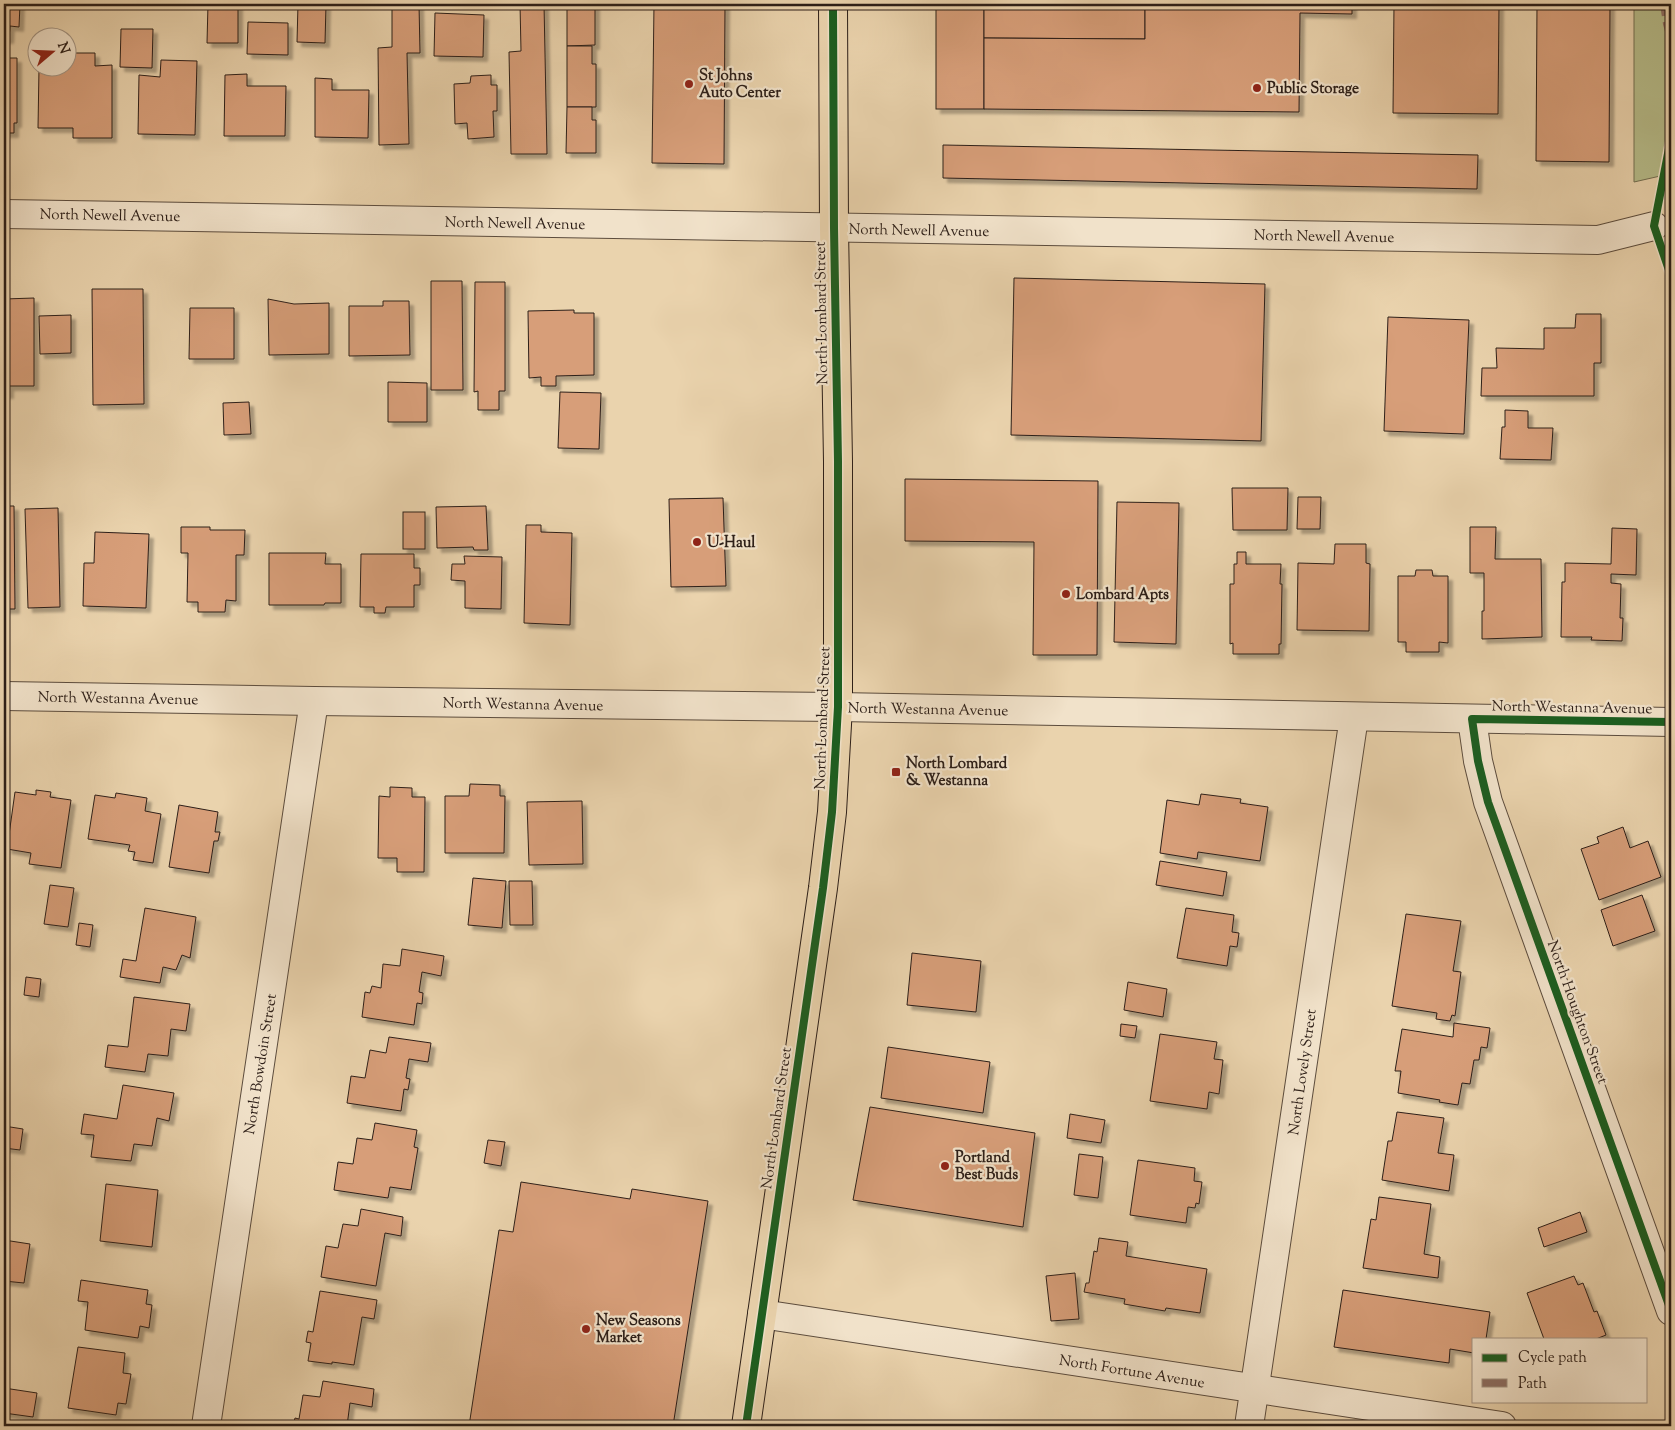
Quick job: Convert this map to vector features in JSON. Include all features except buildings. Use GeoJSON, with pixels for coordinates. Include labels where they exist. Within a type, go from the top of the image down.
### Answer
{"type":"FeatureCollection","features":[{"type":"Feature","properties":{"kind":"main road","name":"North Lombard Street"},"geometry":{"type":"LineString","coordinates":[[746,1426],[784,1149],[823,888],[832,812],[838,707],[834,4]]}},
{"type":"Feature","properties":{"kind":"street","name":"North Newell Avenue"},"geometry":{"type":"LineString","coordinates":[[4,214],[1598,240],[1654,226]]}},
{"type":"Feature","properties":{"kind":"street","name":"North Westanna Avenue"},"geometry":{"type":"LineString","coordinates":[[4,696],[838,707],[1671,722]]}},
{"type":"Feature","properties":{"kind":"street","name":"North Bowdoin Street"},"geometry":{"type":"LineString","coordinates":[[206,1426],[314,701]]}},
{"type":"Feature","properties":{"kind":"street","name":"North Lovely Street"},"geometry":{"type":"LineString","coordinates":[[1249,1426],[1354,717]]}},
{"type":"Feature","properties":{"kind":"street","name":"North Houghton Street"},"geometry":{"type":"LineString","coordinates":[[1472,719],[1478,761],[1488,802],[1671,1311]]}},
{"type":"Feature","properties":{"kind":"street","name":"North Fortune Avenue"},"geometry":{"type":"LineString","coordinates":[[762,1314],[1502,1426]]}},
{"type":"Feature","properties":{"kind":"green space"},"geometry":{"type":"Polygon","coordinates":[[[1634,4],[1671,4],[1671,174],[1634,182],[1634,4]]]}},
{"type":"Feature","properties":{"kind":"marked path"},"geometry":{"type":"LineString","coordinates":[[1663,4],[1671,42]]}},
{"type":"Feature","properties":{"kind":"cycle path"},"geometry":{"type":"LineString","coordinates":[[746,1426],[823,888],[832,812],[838,707],[838,461],[833,4]]}},
{"type":"Feature","properties":{"kind":"cycle path"},"geometry":{"type":"LineString","coordinates":[[1671,138],[1654,226],[1671,276],[1671,335]]}},
{"type":"Feature","properties":{"kind":"cycle path"},"geometry":{"type":"LineString","coordinates":[[1671,722],[1472,719],[1478,761],[1488,802],[1671,1311]]}},
{"type":"Feature","properties":{"kind":"place","name":"St Johns Auto Center"},"geometry":{"type":"Point","coordinates":[689,84]}},
{"type":"Feature","properties":{"kind":"place","name":"Public Storage"},"geometry":{"type":"Point","coordinates":[1257,88]}},
{"type":"Feature","properties":{"kind":"place","name":"U-Haul"},"geometry":{"type":"Point","coordinates":[697,542]}},
{"type":"Feature","properties":{"kind":"place","name":"Lombard Apts"},"geometry":{"type":"Point","coordinates":[1066,594]}},
{"type":"Feature","properties":{"kind":"place","name":"North Lombard & Westanna"},"geometry":{"type":"Point","coordinates":[896,772]}},
{"type":"Feature","properties":{"kind":"place","name":"Portland Best Buds"},"geometry":{"type":"Point","coordinates":[945,1166]}},
{"type":"Feature","properties":{"kind":"place","name":"New Seasons Market"},"geometry":{"type":"Point","coordinates":[586,1329]}}]}
